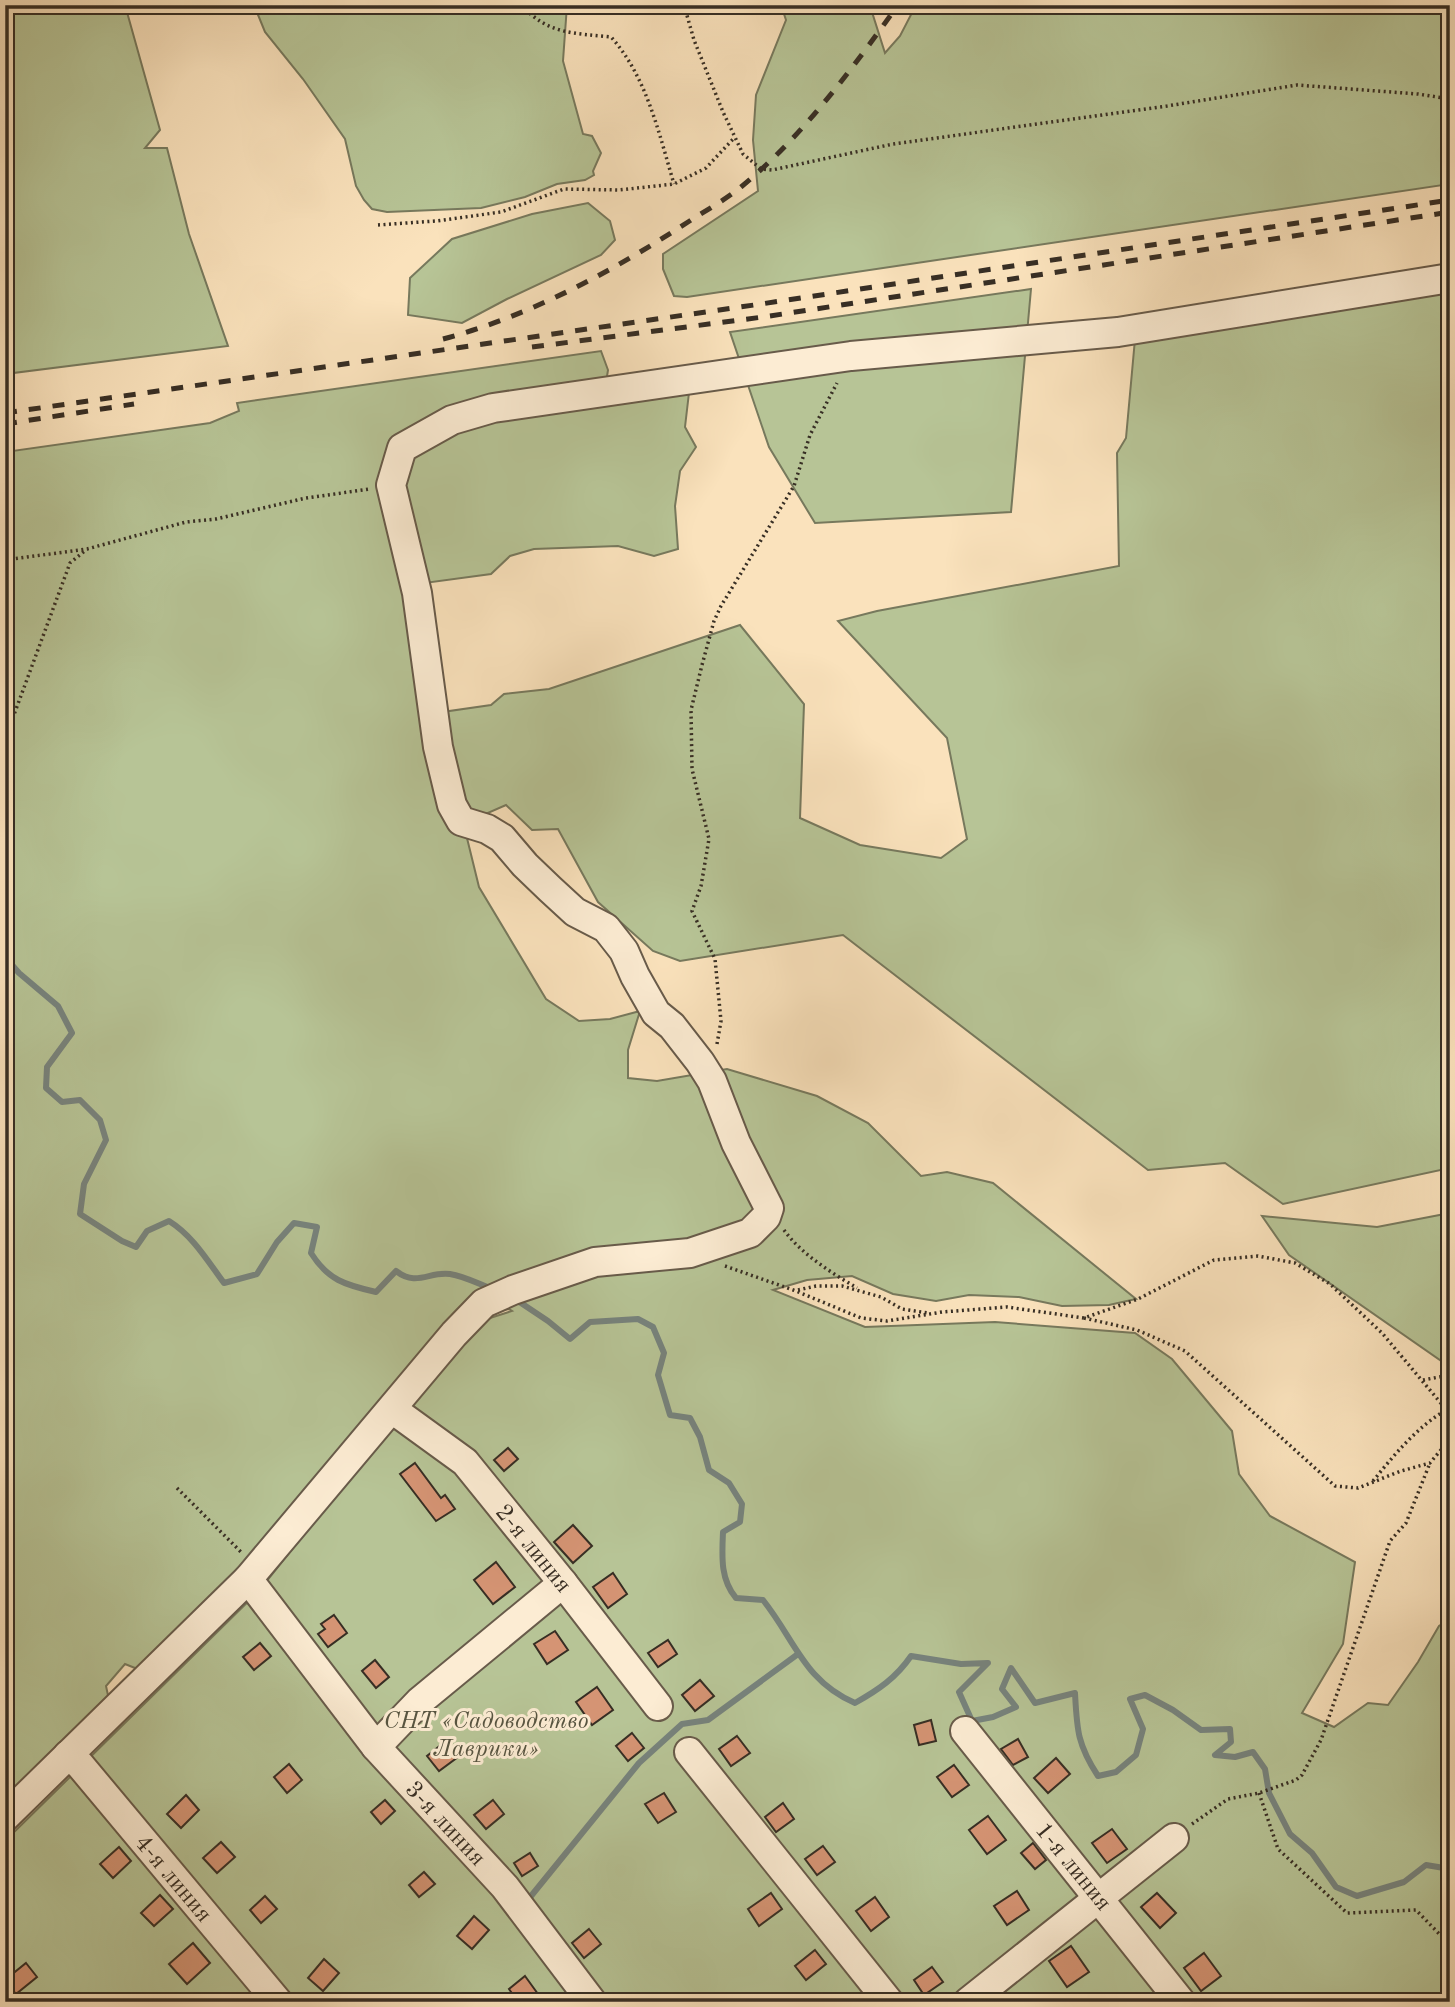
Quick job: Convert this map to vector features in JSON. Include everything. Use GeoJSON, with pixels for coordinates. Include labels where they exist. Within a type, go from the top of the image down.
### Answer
{"type":"FeatureCollection","features":[{"type":"Feature","properties":{"kind":"street"},"geometry":{"type":"LineString","coordinates":[[5,1817],[252,1574],[454,1334],[484,1303],[513,1290],[595,1262],[690,1253],[750,1233],[766,1217],[769,1208],[736,1143],[719,1095],[700,1062],[673,1026],[656,1013],[624,950],[606,929],[575,912],[524,865],[502,838],[487,829],[461,821],[452,805],[438,747],[417,593],[391,485],[402,448],[452,420],[493,408],[851,356],[1118,332],[1450,278]]}},
{"type":"Feature","properties":{"kind":"street","name":"2-я линия"},"geometry":{"type":"LineString","coordinates":[[391,1409],[465,1462],[658,1706]]}},
{"type":"Feature","properties":{"kind":"street","name":"3-я линия"},"geometry":{"type":"LineString","coordinates":[[252,1574],[376,1747],[505,1887],[592,2002]]}},
{"type":"Feature","properties":{"kind":"street"},"geometry":{"type":"LineString","coordinates":[[376,1747],[420,1701],[563,1583]]}},
{"type":"Feature","properties":{"kind":"street","name":"1-я линия"},"geometry":{"type":"LineString","coordinates":[[965,1731],[1181,2002]]}},
{"type":"Feature","properties":{"kind":"street"},"geometry":{"type":"LineString","coordinates":[[689,1752],[889,2002]]}},
{"type":"Feature","properties":{"kind":"street","name":"4-я линия"},"geometry":{"type":"LineString","coordinates":[[68,1755],[80,1765],[278,2002]]}},
{"type":"Feature","properties":{"kind":"street"},"geometry":{"type":"LineString","coordinates":[[968,2002],[1174,1838]]}},
{"type":"Feature","properties":{"kind":"path"},"geometry":{"type":"LineString","coordinates":[[522,5],[532,18],[557,31],[611,37],[628,56],[652,114],[674,184]]}},
{"type":"Feature","properties":{"kind":"path"},"geometry":{"type":"LineString","coordinates":[[684,5],[694,40],[735,137],[743,154],[761,169],[772,170],[893,144],[1297,85],[1450,99]]}},
{"type":"Feature","properties":{"kind":"path"},"geometry":{"type":"LineString","coordinates":[[378,225],[436,221],[501,212],[564,189],[619,190],[674,184],[706,168],[735,137]]}},
{"type":"Feature","properties":{"kind":"path"},"geometry":{"type":"LineString","coordinates":[[700,1062],[717,1047],[722,1021],[715,959],[692,911],[701,886],[709,839],[692,769],[691,710],[714,621],[794,486],[810,435],[851,356]]}},
{"type":"Feature","properties":{"kind":"path"},"geometry":{"type":"LineString","coordinates":[[5,560],[87,549],[186,522],[216,519],[306,498],[355,493],[391,485]]}},
{"type":"Feature","properties":{"kind":"path"},"geometry":{"type":"LineString","coordinates":[[5,739],[70,563],[87,549]]}},
{"type":"Feature","properties":{"kind":"path"},"geometry":{"type":"LineString","coordinates":[[769,1208],[791,1240],[837,1276],[902,1309],[934,1313]]}},
{"type":"Feature","properties":{"kind":"path"},"geometry":{"type":"LineString","coordinates":[[1084,1318],[1138,1299],[1214,1260],[1258,1256],[1295,1263],[1330,1284],[1382,1333],[1448,1412],[1435,1416],[1399,1449],[1371,1483]]}},
{"type":"Feature","properties":{"kind":"path"},"geometry":{"type":"LineString","coordinates":[[725,1266],[861,1318],[887,1321],[934,1313],[1007,1307],[1084,1318],[1137,1330],[1185,1351],[1335,1486],[1358,1488],[1430,1463]]}},
{"type":"Feature","properties":{"kind":"path"},"geometry":{"type":"LineString","coordinates":[[796,1291],[829,1286],[860,1289]]}},
{"type":"Feature","properties":{"kind":"path"},"geometry":{"type":"LineString","coordinates":[[1423,1380],[1450,1375]]}},
{"type":"Feature","properties":{"kind":"path"},"geometry":{"type":"LineString","coordinates":[[1174,1838],[1228,1799],[1259,1793],[1296,1780],[1302,1775],[1321,1740],[1390,1541],[1406,1523],[1430,1463],[1450,1439]]}},
{"type":"Feature","properties":{"kind":"path"},"geometry":{"type":"LineString","coordinates":[[177,1488],[252,1574]]}},
{"type":"Feature","properties":{"kind":"path"},"geometry":{"type":"LineString","coordinates":[[1259,1793],[1278,1849],[1347,1913],[1416,1910],[1450,1945]]}},
{"type":"Feature","properties":{"kind":"green space"},"geometry":{"type":"Polygon","coordinates":[[[5,5],[125,5],[160,130],[145,148],[167,148],[189,234],[228,346],[5,374],[5,5]]]}},
{"type":"Feature","properties":{"kind":"green space"},"geometry":{"type":"Polygon","coordinates":[[[254,5],[567,5],[563,61],[583,134],[592,136],[601,153],[593,171],[594,175],[585,180],[557,184],[525,197],[481,208],[387,212],[372,209],[356,186],[345,139],[303,79],[265,32],[254,5]]]}},
{"type":"Feature","properties":{"kind":"green space"},"geometry":{"type":"Polygon","coordinates":[[[781,5],[876,5],[872,12],[885,53],[900,36],[916,5],[1450,5],[1450,184],[687,297],[674,296],[663,269],[663,254],[758,191],[753,140],[756,95],[786,20],[781,5]]]}},
{"type":"Feature","properties":{"kind":"green space"},"geometry":{"type":"Polygon","coordinates":[[[588,203],[610,221],[615,240],[601,255],[462,323],[408,315],[410,278],[452,239],[532,214],[588,203]]]}},
{"type":"Feature","properties":{"kind":"green space","name":"СНТ «Садоводство Лаврики»"},"geometry":{"type":"Polygon","coordinates":[[[1450,286],[1450,1168],[1283,1204],[1225,1163],[1148,1170],[843,935],[680,961],[653,951],[598,902],[558,829],[532,830],[506,805],[483,815],[466,834],[479,887],[546,999],[579,1021],[610,1019],[640,1011],[628,1050],[628,1078],[657,1081],[727,1069],[817,1096],[868,1123],[921,1176],[947,1172],[993,1183],[1136,1299],[1109,1305],[1062,1306],[1019,1297],[969,1295],[936,1301],[893,1294],[852,1276],[807,1280],[773,1290],[865,1327],[995,1322],[1135,1333],[1172,1359],[1232,1431],[1239,1474],[1270,1516],[1355,1562],[1343,1644],[1302,1713],[1334,1727],[1368,1703],[1388,1705],[1439,1626],[1450,1619],[1450,2002],[5,2002],[5,1841],[258,1592],[471,1324],[512,1311],[468,1311],[244,1568],[140,1670],[125,1664],[106,1686],[109,1700],[5,1798],[5,1698],[12,1690],[5,1697],[5,1232],[14,1244],[5,1228],[5,452],[210,423],[239,411],[237,403],[601,351],[608,370],[604,395],[690,384],[685,427],[696,447],[680,471],[675,506],[678,549],[654,556],[618,546],[534,549],[510,556],[491,574],[424,583],[442,712],[491,705],[504,694],[549,689],[740,625],[804,704],[800,818],[860,845],[941,858],[967,839],[947,738],[838,621],[877,611],[1119,566],[1117,453],[1126,438],[1135,339],[1450,286]]]}},
{"type":"Feature","properties":{"kind":"green space"},"geometry":{"type":"Polygon","coordinates":[[[1031,289],[1011,512],[815,523],[769,447],[730,332],[1031,289]]]}},
{"type":"Feature","properties":{"kind":"green space"},"geometry":{"type":"Polygon","coordinates":[[[1450,1213],[1450,1367],[1289,1255],[1262,1216],[1377,1227],[1450,1213]]]}},
{"type":"Feature","properties":{"kind":"building"},"geometry":{"type":"Polygon","coordinates":[[[508,1448],[518,1459],[504,1471],[494,1460],[508,1448]]]}},
{"type":"Feature","properties":{"kind":"building"},"geometry":{"type":"Polygon","coordinates":[[[415,1463],[441,1498],[445,1495],[455,1509],[436,1521],[400,1474],[415,1463]]]}},
{"type":"Feature","properties":{"kind":"building"},"geometry":{"type":"Polygon","coordinates":[[[573,1525],[592,1546],[573,1563],[554,1542],[573,1525]]]}},
{"type":"Feature","properties":{"kind":"building"},"geometry":{"type":"Polygon","coordinates":[[[496,1562],[515,1587],[493,1604],[474,1580],[496,1562]]]}},
{"type":"Feature","properties":{"kind":"building"},"geometry":{"type":"Polygon","coordinates":[[[613,1573],[627,1594],[608,1608],[593,1587],[613,1573]]]}},
{"type":"Feature","properties":{"kind":"building"},"geometry":{"type":"Polygon","coordinates":[[[334,1615],[347,1633],[328,1647],[318,1634],[325,1629],[321,1624],[334,1615]]]}},
{"type":"Feature","properties":{"kind":"building"},"geometry":{"type":"Polygon","coordinates":[[[555,1631],[568,1650],[547,1664],[534,1644],[555,1631]]]}},
{"type":"Feature","properties":{"kind":"building"},"geometry":{"type":"Polygon","coordinates":[[[668,1640],[677,1654],[658,1667],[648,1653],[668,1640]]]}},
{"type":"Feature","properties":{"kind":"building"},"geometry":{"type":"Polygon","coordinates":[[[260,1643],[271,1656],[254,1670],[243,1657],[260,1643]]]}},
{"type":"Feature","properties":{"kind":"building"},"geometry":{"type":"Polygon","coordinates":[[[375,1660],[389,1677],[376,1688],[362,1671],[375,1660]]]}},
{"type":"Feature","properties":{"kind":"building"},"geometry":{"type":"Polygon","coordinates":[[[700,1680],[714,1696],[695,1711],[682,1695],[700,1680]]]}},
{"type":"Feature","properties":{"kind":"building"},"geometry":{"type":"Polygon","coordinates":[[[597,1687],[613,1710],[592,1725],[576,1702],[597,1687]]]}},
{"type":"Feature","properties":{"kind":"building"},"geometry":{"type":"Polygon","coordinates":[[[931,1720],[936,1741],[919,1745],[914,1725],[931,1720]]]}},
{"type":"Feature","properties":{"kind":"building"},"geometry":{"type":"Polygon","coordinates":[[[632,1733],[644,1748],[628,1761],[616,1746],[632,1733]]]}},
{"type":"Feature","properties":{"kind":"building"},"geometry":{"type":"Polygon","coordinates":[[[737,1736],[750,1753],[731,1766],[719,1749],[737,1736]]]}},
{"type":"Feature","properties":{"kind":"building"},"geometry":{"type":"Polygon","coordinates":[[[1018,1739],[1028,1757],[1013,1765],[1001,1749],[1018,1739]]]}},
{"type":"Feature","properties":{"kind":"building"},"geometry":{"type":"Polygon","coordinates":[[[446,1741],[458,1757],[439,1771],[427,1756],[446,1741]]]}},
{"type":"Feature","properties":{"kind":"building"},"geometry":{"type":"Polygon","coordinates":[[[1056,1758],[1070,1774],[1048,1793],[1034,1778],[1056,1758]]]}},
{"type":"Feature","properties":{"kind":"building"},"geometry":{"type":"Polygon","coordinates":[[[289,1764],[302,1780],[287,1793],[274,1777],[289,1764]]]}},
{"type":"Feature","properties":{"kind":"building"},"geometry":{"type":"Polygon","coordinates":[[[954,1765],[969,1785],[952,1797],[937,1777],[954,1765]]]}},
{"type":"Feature","properties":{"kind":"building"},"geometry":{"type":"Polygon","coordinates":[[[664,1793],[676,1812],[658,1823],[645,1804],[664,1793]]]}},
{"type":"Feature","properties":{"kind":"building"},"geometry":{"type":"Polygon","coordinates":[[[186,1795],[199,1810],[181,1828],[167,1814],[186,1795]]]}},
{"type":"Feature","properties":{"kind":"building"},"geometry":{"type":"Polygon","coordinates":[[[385,1800],[395,1811],[381,1824],[371,1812],[385,1800]]]}},
{"type":"Feature","properties":{"kind":"building"},"geometry":{"type":"Polygon","coordinates":[[[493,1800],[504,1814],[486,1829],[474,1815],[493,1800]]]}},
{"type":"Feature","properties":{"kind":"building"},"geometry":{"type":"Polygon","coordinates":[[[783,1803],[794,1819],[776,1832],[765,1817],[783,1803]]]}},
{"type":"Feature","properties":{"kind":"building"},"geometry":{"type":"Polygon","coordinates":[[[988,1816],[1006,1840],[987,1854],[969,1830],[988,1816]]]}},
{"type":"Feature","properties":{"kind":"building"},"geometry":{"type":"Polygon","coordinates":[[[1112,1829],[1127,1849],[1107,1863],[1092,1843],[1112,1829]]]}},
{"type":"Feature","properties":{"kind":"building"},"geometry":{"type":"Polygon","coordinates":[[[221,1842],[235,1857],[217,1873],[203,1858],[221,1842]]]}},
{"type":"Feature","properties":{"kind":"building"},"geometry":{"type":"Polygon","coordinates":[[[1033,1843],[1046,1860],[1035,1869],[1021,1853],[1033,1843]]]}},
{"type":"Feature","properties":{"kind":"building"},"geometry":{"type":"Polygon","coordinates":[[[823,1846],[835,1862],[817,1875],[805,1859],[823,1846]]]}},
{"type":"Feature","properties":{"kind":"building"},"geometry":{"type":"Polygon","coordinates":[[[119,1847],[131,1861],[113,1878],[100,1864],[119,1847]]]}},
{"type":"Feature","properties":{"kind":"building"},"geometry":{"type":"Polygon","coordinates":[[[530,1853],[538,1866],[522,1876],[514,1863],[530,1853]]]}},
{"type":"Feature","properties":{"kind":"building"},"geometry":{"type":"Polygon","coordinates":[[[424,1872],[435,1884],[419,1897],[409,1885],[424,1872]]]}},
{"type":"Feature","properties":{"kind":"building"},"geometry":{"type":"Polygon","coordinates":[[[1017,1891],[1029,1910],[1007,1925],[994,1906],[1017,1891]]]}},
{"type":"Feature","properties":{"kind":"building"},"geometry":{"type":"Polygon","coordinates":[[[771,1893],[782,1909],[759,1926],[748,1909],[771,1893]]]}},
{"type":"Feature","properties":{"kind":"building"},"geometry":{"type":"Polygon","coordinates":[[[1157,1893],[1176,1913],[1160,1928],[1141,1907],[1157,1893]]]}},
{"type":"Feature","properties":{"kind":"building"},"geometry":{"type":"Polygon","coordinates":[[[160,1895],[173,1909],[154,1926],[141,1913],[160,1895]]]}},
{"type":"Feature","properties":{"kind":"building"},"geometry":{"type":"Polygon","coordinates":[[[265,1896],[277,1909],[261,1923],[250,1910],[265,1896]]]}},
{"type":"Feature","properties":{"kind":"building"},"geometry":{"type":"Polygon","coordinates":[[[875,1897],[889,1917],[871,1931],[856,1911],[875,1897]]]}},
{"type":"Feature","properties":{"kind":"building"},"geometry":{"type":"Polygon","coordinates":[[[474,1916],[489,1930],[472,1949],[457,1936],[474,1916]]]}},
{"type":"Feature","properties":{"kind":"building"},"geometry":{"type":"Polygon","coordinates":[[[589,1929],[601,1944],[584,1958],[572,1943],[589,1929]]]}},
{"type":"Feature","properties":{"kind":"building"},"geometry":{"type":"Polygon","coordinates":[[[193,1943],[210,1963],[187,1984],[169,1964],[193,1943]]]}},
{"type":"Feature","properties":{"kind":"building"},"geometry":{"type":"Polygon","coordinates":[[[1071,1946],[1089,1972],[1067,1987],[1049,1961],[1071,1946]]]}},
{"type":"Feature","properties":{"kind":"building"},"geometry":{"type":"Polygon","coordinates":[[[815,1950],[826,1964],[806,1980],[795,1966],[815,1950]]]}},
{"type":"Feature","properties":{"kind":"building"},"geometry":{"type":"Polygon","coordinates":[[[1204,1953],[1221,1976],[1201,1991],[1184,1968],[1204,1953]]]}},
{"type":"Feature","properties":{"kind":"building"},"geometry":{"type":"Polygon","coordinates":[[[324,1959],[339,1973],[323,1991],[308,1978],[324,1959]]]}},
{"type":"Feature","properties":{"kind":"building"},"geometry":{"type":"Polygon","coordinates":[[[26,1963],[37,1977],[16,1994],[5,1980],[26,1963]]]}},
{"type":"Feature","properties":{"kind":"building"},"geometry":{"type":"Polygon","coordinates":[[[932,1967],[943,1982],[924,1995],[914,1980],[932,1967]]]}},
{"type":"Feature","properties":{"kind":"building"},"geometry":{"type":"Polygon","coordinates":[[[525,1976],[538,1994],[528,2002],[518,2002],[509,1989],[525,1976]]]}},
{"type":"Feature","properties":{"kind":"waterway"},"geometry":{"type":"LineString","coordinates":[[5,957],[19,973],[58,1006],[72,1033],[47,1067],[46,1088],[62,1102],[80,1100],[100,1120],[106,1140],[84,1184],[80,1214],[136,1247],[147,1231],[169,1221],[192,1241],[224,1283],[257,1274],[277,1242],[294,1223],[317,1227],[311,1253],[324,1270],[355,1287],[376,1292],[396,1271],[410,1278],[450,1274],[492,1289]]}},
{"type":"Feature","properties":{"kind":"waterway"},"geometry":{"type":"LineString","coordinates":[[515,1299],[570,1339],[590,1322],[638,1319],[653,1327],[664,1353],[658,1375],[670,1415],[690,1418],[700,1437],[709,1470],[729,1483],[742,1504],[740,1522],[723,1532],[723,1567],[731,1591],[736,1598],[763,1600],[812,1671],[838,1694],[855,1703],[886,1683],[911,1656],[961,1664],[988,1663],[959,1692],[972,1721],[993,1717],[1016,1707],[1002,1689],[1011,1668],[1035,1703],[1075,1693],[1079,1736],[1098,1776],[1116,1772],[1136,1755],[1143,1729],[1130,1699],[1145,1695],[1173,1710],[1201,1730],[1230,1729],[1231,1742],[1215,1755],[1235,1757],[1253,1752],[1265,1769],[1269,1793],[1290,1834],[1312,1853],[1336,1887],[1357,1896],[1404,1882],[1426,1865],[1450,1869]]}},
{"type":"Feature","properties":{"kind":"waterway"},"geometry":{"type":"LineString","coordinates":[[527,1901],[639,1763],[682,1724],[708,1720],[798,1654]]}},
{"type":"Feature","properties":{"kind":"railway"},"geometry":{"type":"LineString","coordinates":[[443,339],[507,318],[570,290],[630,258],[735,192],[806,124],[898,5]]}},
{"type":"Feature","properties":{"kind":"railway"},"geometry":{"type":"LineString","coordinates":[[5,413],[761,304],[1450,200]]}},
{"type":"Feature","properties":{"kind":"railway"},"geometry":{"type":"LineString","coordinates":[[532,347],[763,317],[1450,212]]}},
{"type":"Feature","properties":{"kind":"railway"},"geometry":{"type":"LineString","coordinates":[[5,424],[134,404]]}}]}
